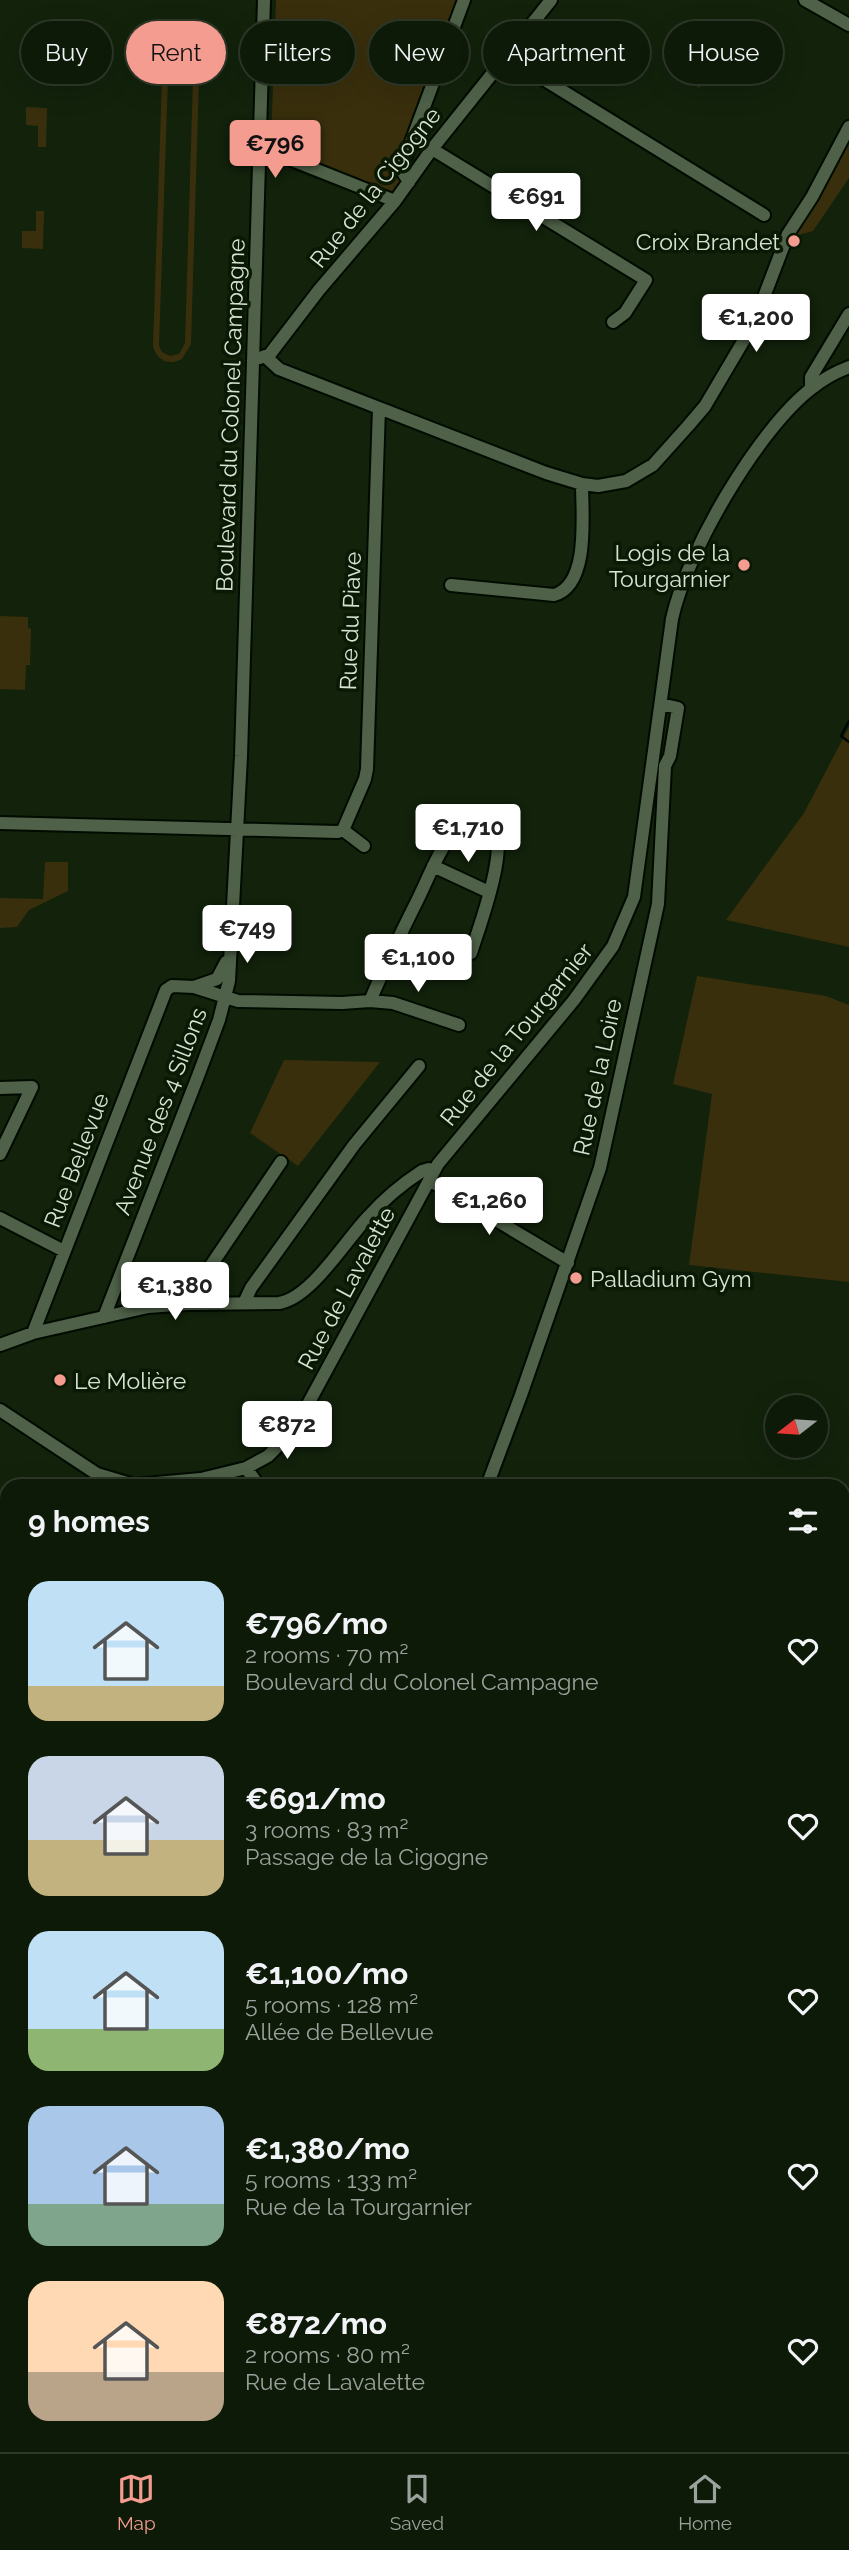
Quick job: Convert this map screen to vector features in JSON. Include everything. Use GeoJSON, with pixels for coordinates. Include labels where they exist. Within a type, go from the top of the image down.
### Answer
{"type":"FeatureCollection","features":[{"type":"Feature","properties":{"kind":"street"},"geometry":{"type":"LineString","coordinates":[[409,182],[401,169],[464,0]]}},
{"type":"Feature","properties":{"kind":"street","name":"Rue de la Cigogne"},"geometry":{"type":"LineString","coordinates":[[534,21],[551,0]]}},
{"type":"Feature","properties":{"kind":"street"},"geometry":{"type":"LineString","coordinates":[[805,0],[849,25]]}},
{"type":"Feature","properties":{"kind":"street","name":"Boulevard du Colonel Campagne"},"geometry":{"type":"LineString","coordinates":[[231,946],[259,357],[259,148],[264,1]]}},
{"type":"Feature","properties":{"kind":"street","name":"Rue de la Cigogne"},"geometry":{"type":"LineString","coordinates":[[259,357],[396,201],[432,149],[484,84]]}},
{"type":"Feature","properties":{"kind":"street"},"geometry":{"type":"LineString","coordinates":[[551,84],[764,215]]}},
{"type":"Feature","properties":{"kind":"street"},"geometry":{"type":"LineString","coordinates":[[259,357],[279,369],[546,473],[582,484],[613,485],[638,476],[653,465],[705,406],[754,323],[788,234],[812,197],[849,127]]}},
{"type":"Feature","properties":{"kind":"street"},"geometry":{"type":"LineString","coordinates":[[259,148],[396,201]]}},
{"type":"Feature","properties":{"kind":"street"},"geometry":{"type":"LineString","coordinates":[[432,149],[646,280],[625,313],[612,322]]}},
{"type":"Feature","properties":{"kind":"street"},"geometry":{"type":"LineString","coordinates":[[811,388],[811,377],[849,314]]}},
{"type":"Feature","properties":{"kind":"street"},"geometry":{"type":"LineString","coordinates":[[811,388],[849,366]]}},
{"type":"Feature","properties":{"kind":"street","name":"Rue de la Tourgarnier"},"geometry":{"type":"LineString","coordinates":[[431,1176],[451,1147],[580,993],[614,946],[634,897],[676,601],[692,559],[715,515],[747,464],[770,432],[811,388]]}},
{"type":"Feature","properties":{"kind":"street","name":"Rue du Piave"},"geometry":{"type":"LineString","coordinates":[[344,830],[365,779],[366,769],[379,408]]}},
{"type":"Feature","properties":{"kind":"street"},"geometry":{"type":"LineString","coordinates":[[451,585],[541,594],[563,592],[570,586],[578,567],[582,544],[582,484]]}},
{"type":"Feature","properties":{"kind":"street","name":"Rue de la Loire"},"geometry":{"type":"LineString","coordinates":[[490,1479],[600,1168],[657,904],[665,766],[670,755],[676,714],[660,710]]}},
{"type":"Feature","properties":{"kind":"street"},"geometry":{"type":"LineString","coordinates":[[370,1001],[433,866],[464,822],[474,817],[489,820],[499,832],[498,858],[471,953]]}},
{"type":"Feature","properties":{"kind":"street"},"geometry":{"type":"LineString","coordinates":[[0,823],[238,830],[344,830],[364,846]]}},
{"type":"Feature","properties":{"kind":"street"},"geometry":{"type":"LineString","coordinates":[[433,866],[489,892]]}},
{"type":"Feature","properties":{"kind":"street"},"geometry":{"type":"LineString","coordinates":[[194,988],[220,977],[231,946]]}},
{"type":"Feature","properties":{"kind":"street","name":"Avenue des 4 Sillons"},"geometry":{"type":"LineString","coordinates":[[104,1317],[219,1020],[229,981],[231,946]]}},
{"type":"Feature","properties":{"kind":"street","name":"Rue Bellevue"},"geometry":{"type":"LineString","coordinates":[[33,1333],[160,1002],[166,990],[172,986],[194,988]]}},
{"type":"Feature","properties":{"kind":"street"},"geometry":{"type":"LineString","coordinates":[[194,988],[238,1001],[393,1003],[459,1025]]}},
{"type":"Feature","properties":{"kind":"street"},"geometry":{"type":"LineString","coordinates":[[244,1303],[251,1288],[346,1156],[419,1066]]}},
{"type":"Feature","properties":{"kind":"street"},"geometry":{"type":"LineString","coordinates":[[0,1088],[32,1087],[0,1154]]}},
{"type":"Feature","properties":{"kind":"street"},"geometry":{"type":"LineString","coordinates":[[188,1304],[197,1286],[281,1162]]}},
{"type":"Feature","properties":{"kind":"street","name":"Rue de la Tourgarnier"},"geometry":{"type":"LineString","coordinates":[[0,1345],[33,1333],[148,1307],[279,1303],[298,1296],[386,1199],[422,1171],[429,1169],[431,1176]]}},
{"type":"Feature","properties":{"kind":"street"},"geometry":{"type":"LineString","coordinates":[[431,1176],[568,1263]]}},
{"type":"Feature","properties":{"kind":"street","name":"Rue de Lavalette"},"geometry":{"type":"LineString","coordinates":[[201,1479],[246,1468],[268,1455],[295,1430],[431,1176]]}},
{"type":"Feature","properties":{"kind":"street"},"geometry":{"type":"LineString","coordinates":[[0,1218],[64,1251]]}},
{"type":"Feature","properties":{"kind":"street","name":"Rue de Lavalette"},"geometry":{"type":"LineString","coordinates":[[0,1410],[97,1474],[110,1479]]}},
{"type":"Feature","properties":{"kind":"street"},"geometry":{"type":"LineString","coordinates":[[246,1468],[254,1479]]}},
{"type":"Feature","properties":{"kind":"shaded area"},"geometry":{"type":"Polygon","coordinates":[[[276,0],[461,0],[453,21],[369,21],[369,84],[429,84],[397,167],[403,183],[393,195],[332,175],[271,142],[273,84],[355,84],[355,21],[275,21],[276,0]]]}},
{"type":"Feature","properties":{"kind":"shaded area"},"geometry":{"type":"Polygon","coordinates":[[[162,84],[168,84],[159,346],[162,352],[170,356],[179,354],[185,343],[193,84],[199,84],[191,344],[182,359],[173,362],[161,359],[153,346],[162,84]]]}},
{"type":"Feature","properties":{"kind":"shaded area"},"geometry":{"type":"Polygon","coordinates":[[[26,107],[47,108],[46,147],[38,147],[38,126],[26,125],[26,107]]]}},
{"type":"Feature","properties":{"kind":"shaded area"},"geometry":{"type":"Polygon","coordinates":[[[849,135],[849,178],[813,231],[795,236],[849,135]]]}},
{"type":"Feature","properties":{"kind":"shaded area"},"geometry":{"type":"Polygon","coordinates":[[[36,211],[44,211],[43,249],[22,248],[22,231],[36,231],[36,211]]]}},
{"type":"Feature","properties":{"kind":"shaded area"},"geometry":{"type":"Polygon","coordinates":[[[0,616],[28,617],[28,628],[31,629],[30,665],[26,665],[25,690],[0,689],[0,616]]]}},
{"type":"Feature","properties":{"kind":"shaded area"},"geometry":{"type":"Polygon","coordinates":[[[849,727],[849,947],[726,920],[804,813],[849,727]]]}},
{"type":"Feature","properties":{"kind":"shaded area"},"geometry":{"type":"Polygon","coordinates":[[[45,862],[68,862],[68,891],[29,910],[17,927],[0,928],[0,898],[43,899],[45,862]]]}},
{"type":"Feature","properties":{"kind":"shaded area"},"geometry":{"type":"Polygon","coordinates":[[[697,976],[826,996],[849,1005],[849,1282],[689,1265],[712,1094],[673,1084],[697,976]]]}},
{"type":"Feature","properties":{"kind":"shaded area"},"geometry":{"type":"Polygon","coordinates":[[[284,1060],[380,1062],[298,1166],[250,1133],[284,1060]]]}},
{"type":"Feature","properties":{"kind":"waterway"},"geometry":{"type":"LineString","coordinates":[[849,721],[841,736],[849,742]]}},
{"type":"Feature","properties":{"kind":"place","name":"Croix Brandet"},"geometry":{"type":"Point","coordinates":[794,241]}},
{"type":"Feature","properties":{"kind":"place","name":"Logis de la Tourgarnier"},"geometry":{"type":"Point","coordinates":[744,565]}},
{"type":"Feature","properties":{"kind":"place","name":"Palladium Gym"},"geometry":{"type":"Point","coordinates":[576,1278]}},
{"type":"Feature","properties":{"kind":"place","name":"Le Molière"},"geometry":{"type":"Point","coordinates":[60,1380]}}]}
